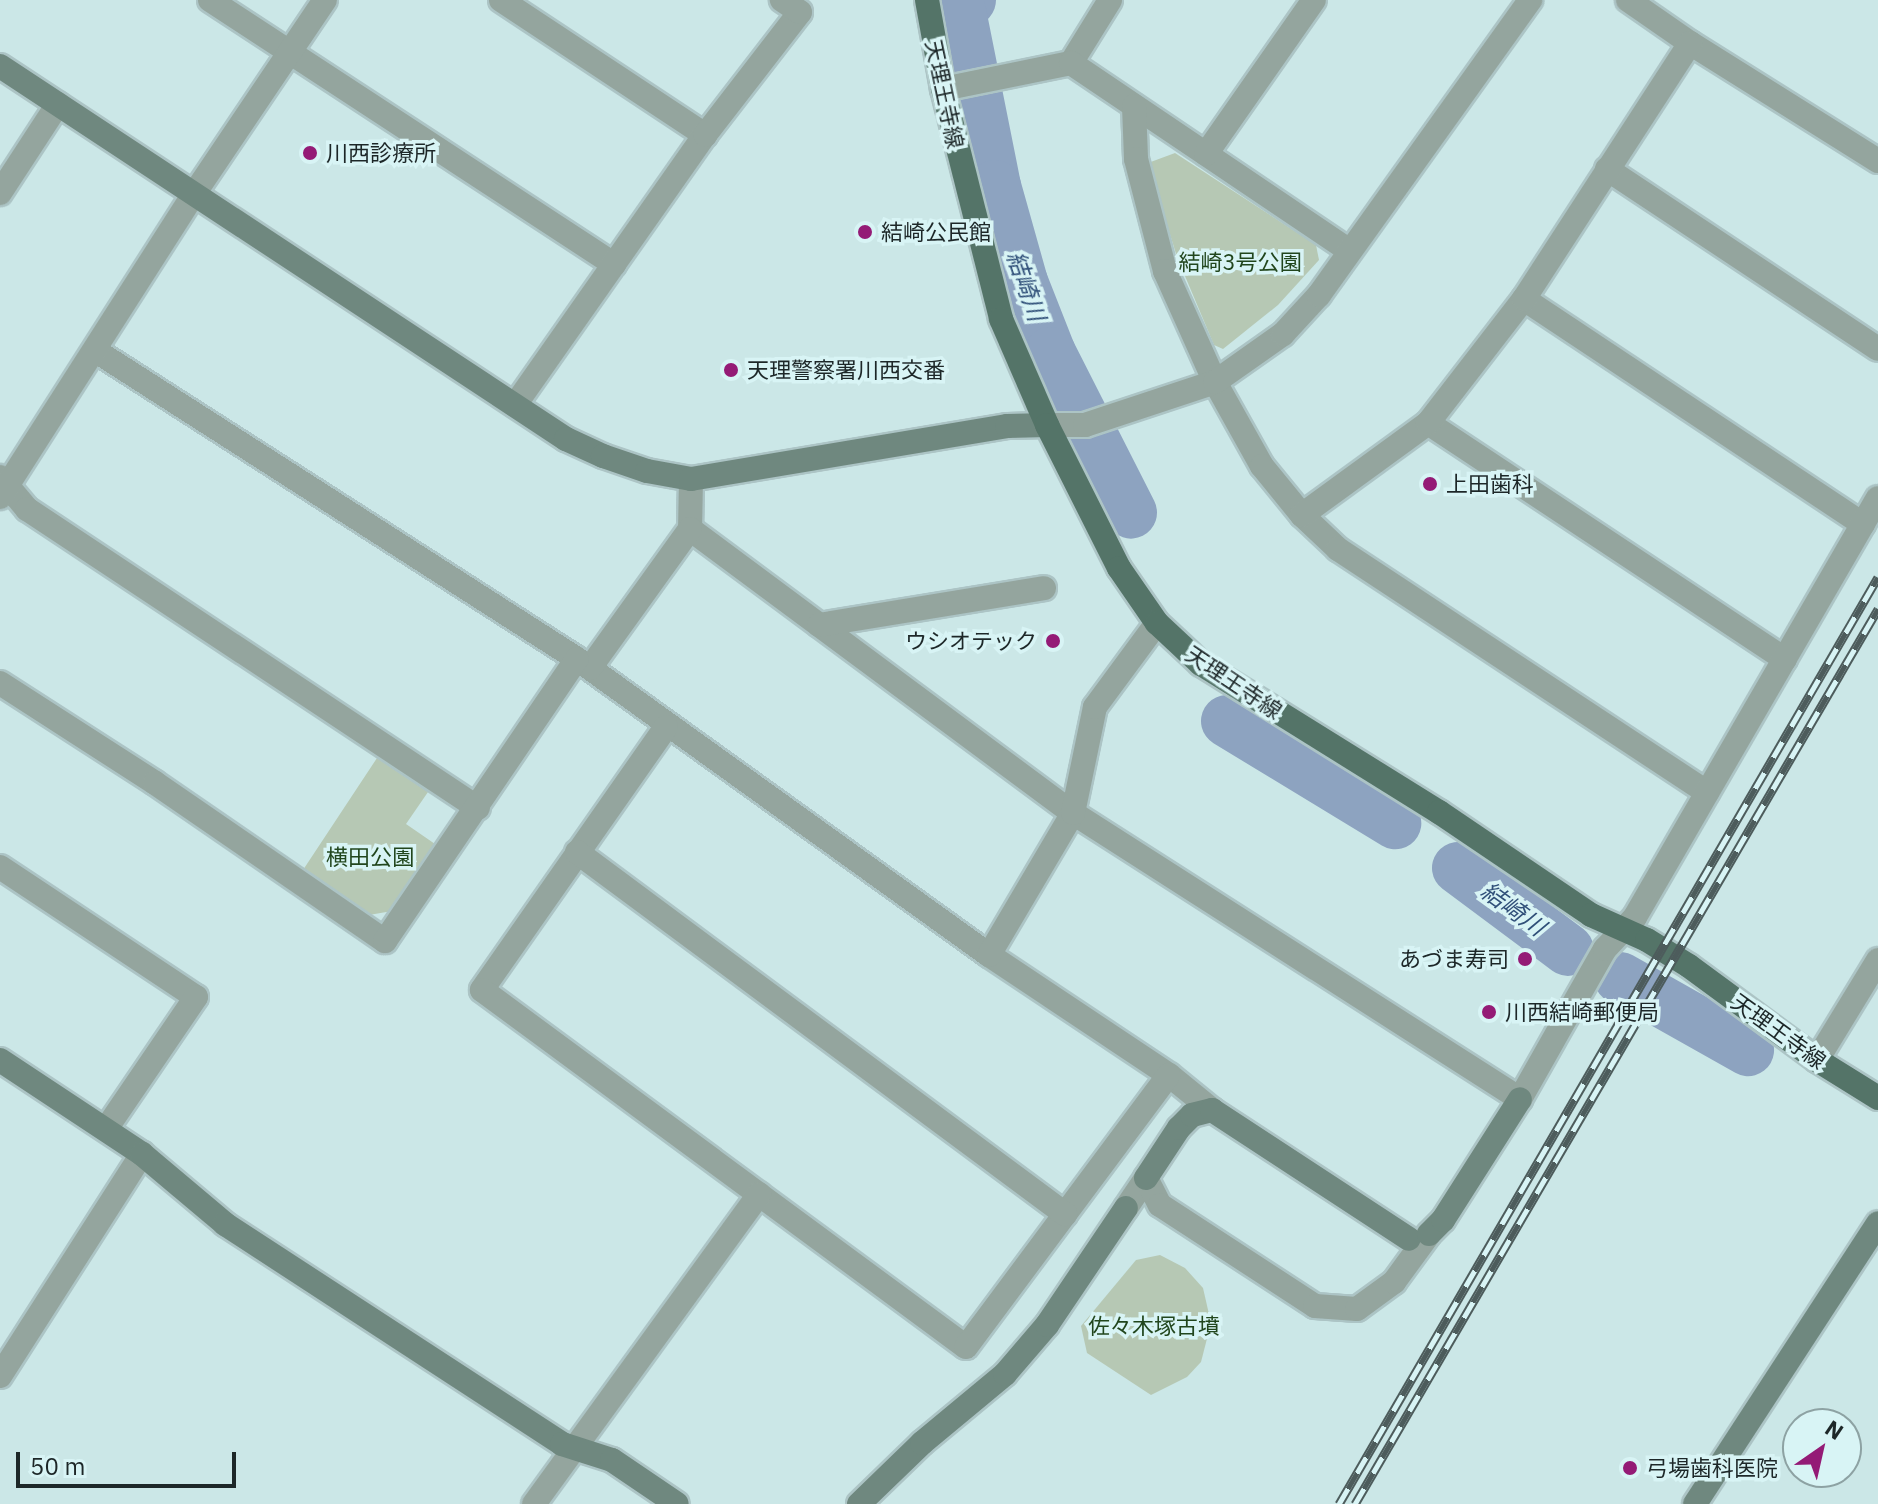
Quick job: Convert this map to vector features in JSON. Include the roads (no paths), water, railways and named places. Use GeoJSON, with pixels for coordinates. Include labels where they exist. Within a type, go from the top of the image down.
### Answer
{"type":"FeatureCollection","features":[{"type":"Feature","properties":{"kind":"main road","name":"天理王寺線"},"geometry":{"type":"LineString","coordinates":[[927,0],[943,89],[1001,319],[1047,425],[1119,568],[1157,623],[1201,664],[1439,812],[1591,915],[1689,966],[1817,1060],[1878,1098]]}},
{"type":"Feature","properties":{"kind":"street"},"geometry":{"type":"LineString","coordinates":[[210,0],[614,264]]}},
{"type":"Feature","properties":{"kind":"street"},"geometry":{"type":"LineString","coordinates":[[325,0],[194,194],[96,351],[3,486],[27,509],[478,808]]}},
{"type":"Feature","properties":{"kind":"street"},"geometry":{"type":"LineString","coordinates":[[501,0],[705,135]]}},
{"type":"Feature","properties":{"kind":"street"},"geometry":{"type":"LineString","coordinates":[[515,405],[705,135],[800,12],[782,0]]}},
{"type":"Feature","properties":{"kind":"street"},"geometry":{"type":"LineString","coordinates":[[1071,63],[1110,0]]}},
{"type":"Feature","properties":{"kind":"street"},"geometry":{"type":"LineString","coordinates":[[1206,154],[1314,0]]}},
{"type":"Feature","properties":{"kind":"street"},"geometry":{"type":"LineString","coordinates":[[0,66],[566,439],[647,471],[691,479],[1007,426],[1085,425],[1215,382],[1283,334],[1319,295],[1530,0]]}},
{"type":"Feature","properties":{"kind":"street"},"geometry":{"type":"LineString","coordinates":[[1628,0],[1690,43],[1878,161]]}},
{"type":"Feature","properties":{"kind":"street"},"geometry":{"type":"LineString","coordinates":[[1302,515],[1428,423],[1524,299],[1690,43]]}},
{"type":"Feature","properties":{"kind":"street"},"geometry":{"type":"LineString","coordinates":[[943,89],[1071,63],[1350,251]]}},
{"type":"Feature","properties":{"kind":"street"},"geometry":{"type":"LineString","coordinates":[[0,193],[58,104]]}},
{"type":"Feature","properties":{"kind":"street"},"geometry":{"type":"LineString","coordinates":[[1134,106],[1136,159],[1165,271],[1215,382],[1262,466],[1302,515],[1338,549],[1707,792]]}},
{"type":"Feature","properties":{"kind":"street"},"geometry":{"type":"LineString","coordinates":[[1607,169],[1878,349]]}},
{"type":"Feature","properties":{"kind":"street"},"geometry":{"type":"LineString","coordinates":[[1524,299],[1863,524]]}},
{"type":"Feature","properties":{"kind":"street"},"geometry":{"type":"LineString","coordinates":[[96,351],[583,664],[666,727],[989,955],[1169,1075],[1212,1110],[1416,1244]]}},
{"type":"Feature","properties":{"kind":"street"},"geometry":{"type":"LineString","coordinates":[[1428,423],[1785,659]]}},
{"type":"Feature","properties":{"kind":"street"},"geometry":{"type":"LineString","coordinates":[[0,683],[155,783],[385,941],[583,664],[690,529],[691,479]]}},
{"type":"Feature","properties":{"kind":"street"},"geometry":{"type":"LineString","coordinates":[[1146,1178],[1160,1205],[1315,1306],[1357,1309],[1394,1282],[1416,1244],[1443,1220],[1520,1099],[1605,949],[1635,917],[1878,498]]}},
{"type":"Feature","properties":{"kind":"street"},"geometry":{"type":"LineString","coordinates":[[690,529],[1073,813],[1520,1099]]}},
{"type":"Feature","properties":{"kind":"street"},"geometry":{"type":"LineString","coordinates":[[819,625],[1044,588]]}},
{"type":"Feature","properties":{"kind":"street"},"geometry":{"type":"LineString","coordinates":[[989,955],[1073,813],[1095,707],[1157,623]]}},
{"type":"Feature","properties":{"kind":"street"},"geometry":{"type":"LineString","coordinates":[[666,727],[482,990],[966,1347],[1169,1075]]}},
{"type":"Feature","properties":{"kind":"street"},"geometry":{"type":"LineString","coordinates":[[577,852],[1065,1214]]}},
{"type":"Feature","properties":{"kind":"street"},"geometry":{"type":"LineString","coordinates":[[0,867],[196,997],[106,1129]]}},
{"type":"Feature","properties":{"kind":"street"},"geometry":{"type":"LineString","coordinates":[[1817,1060],[1878,960]]}},
{"type":"Feature","properties":{"kind":"street"},"geometry":{"type":"LineString","coordinates":[[0,1060],[142,1154],[225,1224],[562,1444],[612,1460],[677,1504]]}},
{"type":"Feature","properties":{"kind":"street"},"geometry":{"type":"LineString","coordinates":[[859,1504],[922,1443],[1005,1374],[1047,1325],[1179,1128],[1192,1115],[1212,1110]]}},
{"type":"Feature","properties":{"kind":"street"},"geometry":{"type":"LineString","coordinates":[[0,1376],[142,1154]]}},
{"type":"Feature","properties":{"kind":"street"},"geometry":{"type":"LineString","coordinates":[[534,1504],[759,1194]]}},
{"type":"Feature","properties":{"kind":"street"},"geometry":{"type":"LineString","coordinates":[[1126,1208],[1160,1205]]}},
{"type":"Feature","properties":{"kind":"street"},"geometry":{"type":"LineString","coordinates":[[1695,1504],[1878,1223]]}},
{"type":"Feature","properties":{"kind":"waterway","name":"結崎川"},"geometry":{"type":"LineString","coordinates":[[970,0],[960,11],[995,186],[1022,282],[1050,353],[1131,513]]}},
{"type":"Feature","properties":{"kind":"waterway","name":"結崎川"},"geometry":{"type":"LineString","coordinates":[[1227,721],[1395,823]]}},
{"type":"Feature","properties":{"kind":"waterway","name":"結崎川"},"geometry":{"type":"LineString","coordinates":[[1458,868],[1568,950]]}},
{"type":"Feature","properties":{"kind":"waterway","name":"結崎川"},"geometry":{"type":"LineString","coordinates":[[1620,978],[1748,1050]]}},
{"type":"Feature","properties":{"kind":"railway"},"geometry":{"type":"LineString","coordinates":[[1339,1504],[1878,577]]}},
{"type":"Feature","properties":{"kind":"railway"},"geometry":{"type":"LineString","coordinates":[[1355,1504],[1878,609]]}},
{"type":"Feature","properties":{"kind":"place","name":"川西診療所"},"geometry":{"type":"Point","coordinates":[310,153]}},
{"type":"Feature","properties":{"kind":"place","name":"結崎公民館"},"geometry":{"type":"Point","coordinates":[865,232]}},
{"type":"Feature","properties":{"kind":"place","name":"天理警察署川西交番"},"geometry":{"type":"Point","coordinates":[731,370]}},
{"type":"Feature","properties":{"kind":"place","name":"上田歯科"},"geometry":{"type":"Point","coordinates":[1430,484]}},
{"type":"Feature","properties":{"kind":"place","name":"ウシオテック"},"geometry":{"type":"Point","coordinates":[1053,641]}},
{"type":"Feature","properties":{"kind":"place","name":"あづま寿司"},"geometry":{"type":"Point","coordinates":[1525,959]}},
{"type":"Feature","properties":{"kind":"place","name":"川西結崎郵便局"},"geometry":{"type":"Point","coordinates":[1489,1012]}},
{"type":"Feature","properties":{"kind":"place","name":"弓場歯科医院"},"geometry":{"type":"Point","coordinates":[1630,1468]}},
{"type":"Feature","properties":{"kind":"park label","name":"結崎3号公園"},"geometry":{"type":"Point","coordinates":[1240,262]}},
{"type":"Feature","properties":{"kind":"park label","name":"横田公園"},"geometry":{"type":"Point","coordinates":[370,857]}},
{"type":"Feature","properties":{"kind":"park label","name":"佐々木塚古墳"},"geometry":{"type":"Point","coordinates":[1154,1326]}}]}
